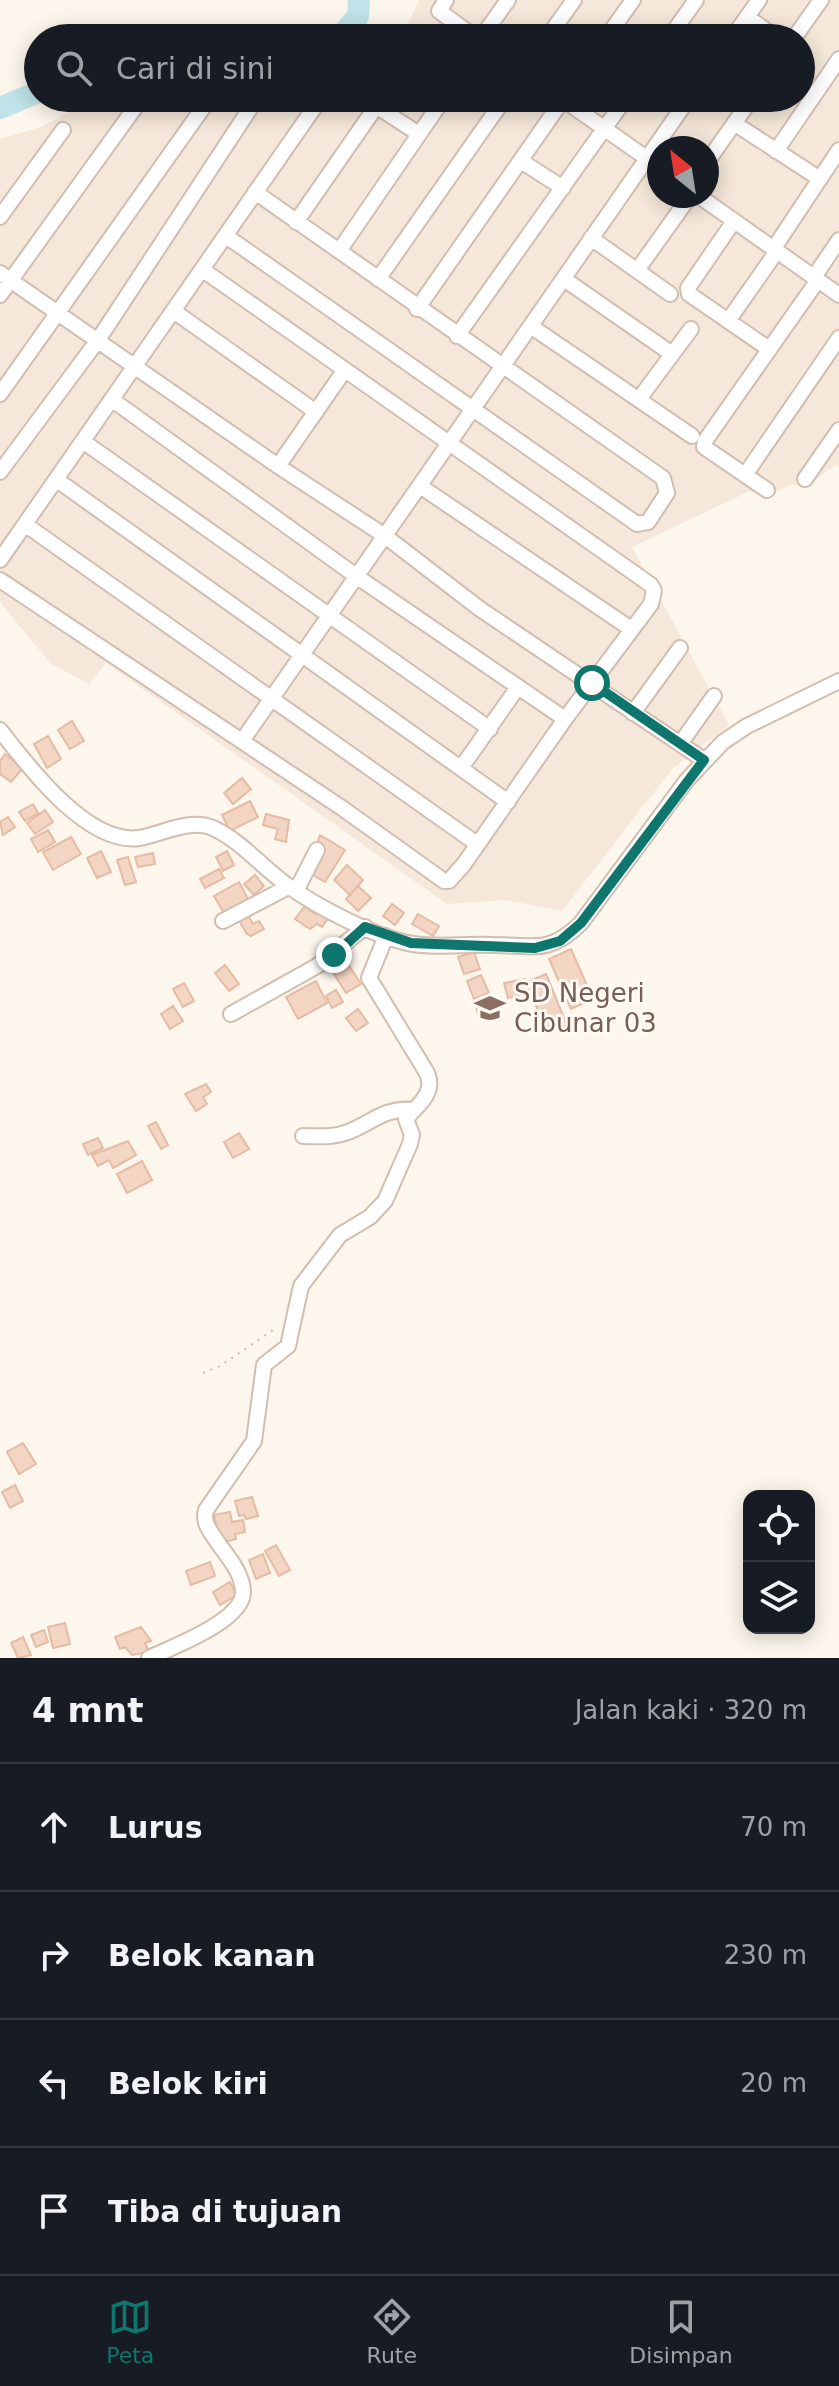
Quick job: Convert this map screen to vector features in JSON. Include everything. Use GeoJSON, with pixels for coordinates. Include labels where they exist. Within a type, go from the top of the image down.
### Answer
{"type":"FeatureCollection","features":[{"type":"Feature","properties":{"kind":"street"},"geometry":{"type":"LineString","coordinates":[[446,0],[439,11],[458,24]]}},
{"type":"Feature","properties":{"kind":"street"},"geometry":{"type":"LineString","coordinates":[[490,24],[508,0]]}},
{"type":"Feature","properties":{"kind":"street"},"geometry":{"type":"LineString","coordinates":[[557,24],[574,0]]}},
{"type":"Feature","properties":{"kind":"street"},"geometry":{"type":"LineString","coordinates":[[616,24],[633,0]]}},
{"type":"Feature","properties":{"kind":"street"},"geometry":{"type":"LineString","coordinates":[[679,24],[696,0]]}},
{"type":"Feature","properties":{"kind":"street"},"geometry":{"type":"LineString","coordinates":[[742,24],[759,0]]}},
{"type":"Feature","properties":{"kind":"street"},"geometry":{"type":"LineString","coordinates":[[804,24],[821,0]]}},
{"type":"Feature","properties":{"kind":"street"},"geometry":{"type":"LineString","coordinates":[[747,17],[757,24]]}},
{"type":"Feature","properties":{"kind":"street"},"geometry":{"type":"LineString","coordinates":[[815,94],[839,59]]}},
{"type":"Feature","properties":{"kind":"street"},"geometry":{"type":"LineString","coordinates":[[0,295],[5,276],[131,112]]}},
{"type":"Feature","properties":{"kind":"street"},"geometry":{"type":"LineString","coordinates":[[0,394],[200,112]]}},
{"type":"Feature","properties":{"kind":"street"},"geometry":{"type":"LineString","coordinates":[[0,472],[98,340],[248,112]]}},
{"type":"Feature","properties":{"kind":"street"},"geometry":{"type":"LineString","coordinates":[[0,560],[114,401],[311,112]]}},
{"type":"Feature","properties":{"kind":"street"},"geometry":{"type":"LineString","coordinates":[[296,222],[372,112]]}},
{"type":"Feature","properties":{"kind":"street"},"geometry":{"type":"LineString","coordinates":[[392,112],[419,134]]}},
{"type":"Feature","properties":{"kind":"street"},"geometry":{"type":"LineString","coordinates":[[339,251],[434,112]]}},
{"type":"Feature","properties":{"kind":"street"},"geometry":{"type":"LineString","coordinates":[[378,279],[495,112]]}},
{"type":"Feature","properties":{"kind":"street"},"geometry":{"type":"LineString","coordinates":[[417,309],[554,112]]}},
{"type":"Feature","properties":{"kind":"street"},"geometry":{"type":"LineString","coordinates":[[582,112],[647,159]]}},
{"type":"Feature","properties":{"kind":"street"},"geometry":{"type":"LineString","coordinates":[[457,336],[617,112]]}},
{"type":"Feature","properties":{"kind":"street"},"geometry":{"type":"LineString","coordinates":[[668,136],[681,112]]}},
{"type":"Feature","properties":{"kind":"street"},"geometry":{"type":"LineString","coordinates":[[719,145],[742,112]]}},
{"type":"Feature","properties":{"kind":"street"},"geometry":{"type":"LineString","coordinates":[[776,151],[803,112]]}},
{"type":"Feature","properties":{"kind":"street"},"geometry":{"type":"LineString","coordinates":[[734,123],[820,179]]}},
{"type":"Feature","properties":{"kind":"street"},"geometry":{"type":"LineString","coordinates":[[0,217],[63,130]]}},
{"type":"Feature","properties":{"kind":"street"},"geometry":{"type":"LineString","coordinates":[[728,321],[839,150]]}},
{"type":"Feature","properties":{"kind":"street"},"geometry":{"type":"LineString","coordinates":[[521,161],[563,188]]}},
{"type":"Feature","properties":{"kind":"street"},"geometry":{"type":"LineString","coordinates":[[242,741],[591,238],[647,170]]}},
{"type":"Feature","properties":{"kind":"street"},"geometry":{"type":"LineString","coordinates":[[226,236],[637,524],[648,522],[667,493],[663,478],[417,309],[255,192]]}},
{"type":"Feature","properties":{"kind":"street"},"geometry":{"type":"LineString","coordinates":[[638,269],[681,208]]}},
{"type":"Feature","properties":{"kind":"street"},"geometry":{"type":"LineString","coordinates":[[716,208],[839,295]]}},
{"type":"Feature","properties":{"kind":"street"},"geometry":{"type":"LineString","coordinates":[[734,221],[688,288],[689,294],[769,349]]}},
{"type":"Feature","properties":{"kind":"street"},"geometry":{"type":"LineString","coordinates":[[591,238],[670,294]]}},
{"type":"Feature","properties":{"kind":"street"},"geometry":{"type":"LineString","coordinates":[[767,490],[704,447],[705,441],[839,240]]}},
{"type":"Feature","properties":{"kind":"street"},"geometry":{"type":"LineString","coordinates":[[0,580],[242,741],[444,881],[455,876],[565,719],[651,604],[654,591],[651,585],[203,270]]}},
{"type":"Feature","properties":{"kind":"street"},"geometry":{"type":"LineString","coordinates":[[5,276],[278,466],[385,536],[480,609],[704,760]]}},
{"type":"Feature","properties":{"kind":"street"},"geometry":{"type":"LineString","coordinates":[[564,279],[672,354]]}},
{"type":"Feature","properties":{"kind":"street"},"geometry":{"type":"LineString","coordinates":[[175,312],[316,412]]}},
{"type":"Feature","properties":{"kind":"street"},"geometry":{"type":"LineString","coordinates":[[532,327],[692,436]]}},
{"type":"Feature","properties":{"kind":"street"},"geometry":{"type":"LineString","coordinates":[[639,399],[691,329]]}},
{"type":"Feature","properties":{"kind":"street"},"geometry":{"type":"LineString","coordinates":[[745,475],[839,338]]}},
{"type":"Feature","properties":{"kind":"street"},"geometry":{"type":"LineString","coordinates":[[278,466],[344,371]]}},
{"type":"Feature","properties":{"kind":"street"},"geometry":{"type":"LineString","coordinates":[[114,401],[356,576],[565,719]]}},
{"type":"Feature","properties":{"kind":"street"},"geometry":{"type":"LineString","coordinates":[[805,479],[839,430]]}},
{"type":"Feature","properties":{"kind":"street"},"geometry":{"type":"LineString","coordinates":[[84,442],[490,729]]}},
{"type":"Feature","properties":{"kind":"street"},"geometry":{"type":"LineString","coordinates":[[57,480],[508,802]]}},
{"type":"Feature","properties":{"kind":"street"},"geometry":{"type":"LineString","coordinates":[[420,486],[631,629]]}},
{"type":"Feature","properties":{"kind":"street"},"geometry":{"type":"LineString","coordinates":[[26,525],[477,844]]}},
{"type":"Feature","properties":{"kind":"street"},"geometry":{"type":"LineString","coordinates":[[633,713],[680,648]]}},
{"type":"Feature","properties":{"kind":"street"},"geometry":{"type":"LineString","coordinates":[[0,730],[48,787],[101,831],[137,838],[194,824],[205,825],[217,830],[292,889],[386,936],[411,943],[447,946],[535,948],[560,941],[581,923],[704,760],[747,726],[839,681]]}},
{"type":"Feature","properties":{"kind":"street"},"geometry":{"type":"LineString","coordinates":[[461,768],[518,687]]}},
{"type":"Feature","properties":{"kind":"street"},"geometry":{"type":"LineString","coordinates":[[680,744],[714,696]]}},
{"type":"Feature","properties":{"kind":"street"},"geometry":{"type":"LineString","coordinates":[[223,921],[292,889],[317,850]]}},
{"type":"Feature","properties":{"kind":"street"},"geometry":{"type":"LineString","coordinates":[[231,1014],[317,966],[365,927]]}},
{"type":"Feature","properties":{"kind":"street"},"geometry":{"type":"LineString","coordinates":[[149,1658],[224,1620],[242,1599],[237,1570],[205,1523],[204,1515],[254,1441],[264,1365],[288,1346],[301,1286],[340,1235],[370,1217],[385,1201],[410,1144],[412,1135],[406,1120],[425,1098],[430,1080],[369,978],[386,936]]}},
{"type":"Feature","properties":{"kind":"street"},"geometry":{"type":"LineString","coordinates":[[303,1136],[331,1137],[350,1131],[381,1113],[414,1110]]}},
{"type":"Feature","properties":{"kind":"path"},"geometry":{"type":"LineString","coordinates":[[203,1373],[220,1366],[265,1332],[293,1324]]}},
{"type":"Feature","properties":{"kind":"shaded area"},"geometry":{"type":"Polygon","coordinates":[[[419,0],[839,0],[839,467],[836,465],[804,488],[794,484],[764,497],[750,491],[632,547],[729,725],[672,769],[562,911],[506,900],[447,904],[106,663],[89,684],[50,663],[0,602],[0,139],[41,127],[69,112],[815,112],[815,24],[408,24],[419,0]]]}},
{"type":"Feature","properties":{"kind":"building"},"geometry":{"type":"Polygon","coordinates":[[[72,721],[84,741],[70,749],[58,730],[72,721]]]}},
{"type":"Feature","properties":{"kind":"building"},"geometry":{"type":"Polygon","coordinates":[[[48,736],[61,759],[47,768],[34,744],[48,736]]]}},
{"type":"Feature","properties":{"kind":"building"},"geometry":{"type":"Polygon","coordinates":[[[5,754],[23,768],[11,782],[0,774],[0,761],[5,754]]]}},
{"type":"Feature","properties":{"kind":"building"},"geometry":{"type":"Polygon","coordinates":[[[242,778],[251,789],[233,804],[224,793],[242,778]]]}},
{"type":"Feature","properties":{"kind":"building"},"geometry":{"type":"Polygon","coordinates":[[[250,801],[258,817],[230,831],[222,815],[250,801]]]}},
{"type":"Feature","properties":{"kind":"building"},"geometry":{"type":"Polygon","coordinates":[[[33,804],[38,813],[25,821],[19,812],[33,804]]]}},
{"type":"Feature","properties":{"kind":"building"},"geometry":{"type":"Polygon","coordinates":[[[45,810],[53,822],[35,834],[27,823],[45,810]]]}},
{"type":"Feature","properties":{"kind":"building"},"geometry":{"type":"Polygon","coordinates":[[[266,814],[289,820],[286,842],[275,839],[278,829],[263,825],[266,814]]]}},
{"type":"Feature","properties":{"kind":"building"},"geometry":{"type":"Polygon","coordinates":[[[8,817],[15,827],[3,835],[0,822],[8,817]]]}},
{"type":"Feature","properties":{"kind":"building"},"geometry":{"type":"Polygon","coordinates":[[[48,830],[55,842],[38,852],[31,839],[48,830]]]}},
{"type":"Feature","properties":{"kind":"building"},"geometry":{"type":"Polygon","coordinates":[[[320,835],[345,850],[325,882],[308,872],[320,835]]]}},
{"type":"Feature","properties":{"kind":"building"},"geometry":{"type":"Polygon","coordinates":[[[71,837],[81,854],[53,870],[43,852],[71,837]]]}},
{"type":"Feature","properties":{"kind":"building"},"geometry":{"type":"Polygon","coordinates":[[[101,851],[111,872],[97,878],[87,858],[101,851]]]}},
{"type":"Feature","properties":{"kind":"building"},"geometry":{"type":"Polygon","coordinates":[[[227,851],[234,865],[223,871],[216,857],[227,851]]]}},
{"type":"Feature","properties":{"kind":"building"},"geometry":{"type":"Polygon","coordinates":[[[153,853],[155,864],[138,867],[135,857],[153,853]]]}},
{"type":"Feature","properties":{"kind":"building"},"geometry":{"type":"Polygon","coordinates":[[[128,857],[136,882],[125,885],[117,860],[128,857]]]}},
{"type":"Feature","properties":{"kind":"building"},"geometry":{"type":"Polygon","coordinates":[[[347,865],[363,880],[350,895],[334,880],[347,865]]]}},
{"type":"Feature","properties":{"kind":"building"},"geometry":{"type":"Polygon","coordinates":[[[219,869],[224,878],[205,888],[200,879],[219,869]]]}},
{"type":"Feature","properties":{"kind":"building"},"geometry":{"type":"Polygon","coordinates":[[[255,875],[264,886],[254,895],[244,884],[255,875]]]}},
{"type":"Feature","properties":{"kind":"building"},"geometry":{"type":"Polygon","coordinates":[[[239,882],[248,899],[224,913],[214,896],[239,882]]]}},
{"type":"Feature","properties":{"kind":"building"},"geometry":{"type":"Polygon","coordinates":[[[358,886],[371,898],[358,911],[346,899],[358,886]]]}},
{"type":"Feature","properties":{"kind":"building"},"geometry":{"type":"Polygon","coordinates":[[[392,904],[404,913],[395,925],[383,916],[392,904]]]}},
{"type":"Feature","properties":{"kind":"building"},"geometry":{"type":"Polygon","coordinates":[[[305,906],[315,914],[320,907],[330,916],[322,927],[317,924],[310,929],[295,919],[305,906]]]}},
{"type":"Feature","properties":{"kind":"building"},"geometry":{"type":"Polygon","coordinates":[[[418,914],[439,926],[433,936],[412,924],[418,914]]]}},
{"type":"Feature","properties":{"kind":"building"},"geometry":{"type":"Polygon","coordinates":[[[248,915],[253,924],[259,921],[264,929],[251,936],[246,933],[239,920],[248,915]]]}},
{"type":"Feature","properties":{"kind":"building"},"geometry":{"type":"Polygon","coordinates":[[[571,949],[593,999],[571,1009],[549,959],[571,949]]]}},
{"type":"Feature","properties":{"kind":"building"},"geometry":{"type":"Polygon","coordinates":[[[474,952],[480,969],[464,974],[458,957],[474,952]]]}},
{"type":"Feature","properties":{"kind":"building"},"geometry":{"type":"Polygon","coordinates":[[[346,961],[361,984],[346,993],[332,971],[346,961]]]}},
{"type":"Feature","properties":{"kind":"building"},"geometry":{"type":"Polygon","coordinates":[[[225,965],[239,984],[229,991],[215,973],[225,965]]]}},
{"type":"Feature","properties":{"kind":"building"},"geometry":{"type":"Polygon","coordinates":[[[546,974],[567,1025],[547,1034],[527,982],[546,974]]]}},
{"type":"Feature","properties":{"kind":"building"},"geometry":{"type":"Polygon","coordinates":[[[481,975],[489,993],[474,999],[467,981],[481,975]]]}},
{"type":"Feature","properties":{"kind":"building"},"geometry":{"type":"Polygon","coordinates":[[[525,979],[528,993],[508,998],[504,983],[525,979]]]}},
{"type":"Feature","properties":{"kind":"building"},"geometry":{"type":"Polygon","coordinates":[[[316,981],[327,1003],[298,1019],[286,997],[316,981]]]}},
{"type":"Feature","properties":{"kind":"building"},"geometry":{"type":"Polygon","coordinates":[[[184,983],[194,1001],[183,1007],[173,989],[184,983]]]}},
{"type":"Feature","properties":{"kind":"building"},"geometry":{"type":"Polygon","coordinates":[[[336,990],[343,1002],[332,1008],[326,996],[336,990]]]}},
{"type":"Feature","properties":{"kind":"building"},"geometry":{"type":"Polygon","coordinates":[[[492,999],[496,1012],[479,1017],[475,1003],[492,999]]]}},
{"type":"Feature","properties":{"kind":"building"},"geometry":{"type":"Polygon","coordinates":[[[173,1006],[183,1021],[170,1029],[161,1014],[173,1006]]]}},
{"type":"Feature","properties":{"kind":"building"},"geometry":{"type":"Polygon","coordinates":[[[358,1009],[368,1023],[356,1031],[346,1018],[358,1009]]]}},
{"type":"Feature","properties":{"kind":"building"},"geometry":{"type":"Polygon","coordinates":[[[206,1084],[211,1092],[203,1097],[207,1104],[196,1111],[185,1094],[206,1084]]]}},
{"type":"Feature","properties":{"kind":"building"},"geometry":{"type":"Polygon","coordinates":[[[156,1122],[168,1145],[161,1149],[148,1126],[156,1122]]]}},
{"type":"Feature","properties":{"kind":"building"},"geometry":{"type":"Polygon","coordinates":[[[239,1133],[249,1149],[233,1158],[224,1142],[239,1133]]]}},
{"type":"Feature","properties":{"kind":"building"},"geometry":{"type":"Polygon","coordinates":[[[98,1138],[103,1148],[88,1155],[83,1144],[98,1138]]]}},
{"type":"Feature","properties":{"kind":"building"},"geometry":{"type":"Polygon","coordinates":[[[128,1141],[136,1155],[113,1168],[109,1160],[98,1166],[92,1155],[128,1141]]]}},
{"type":"Feature","properties":{"kind":"building"},"geometry":{"type":"Polygon","coordinates":[[[142,1161],[152,1180],[127,1193],[117,1174],[142,1161]]]}},
{"type":"Feature","properties":{"kind":"building"},"geometry":{"type":"Polygon","coordinates":[[[23,1443],[36,1464],[19,1474],[7,1452],[23,1443]]]}},
{"type":"Feature","properties":{"kind":"building"},"geometry":{"type":"Polygon","coordinates":[[[15,1485],[23,1501],[10,1508],[2,1492],[15,1485]]]}},
{"type":"Feature","properties":{"kind":"building"},"geometry":{"type":"Polygon","coordinates":[[[252,1497],[258,1516],[246,1519],[244,1515],[239,1516],[235,1501],[252,1497]]]}},
{"type":"Feature","properties":{"kind":"building"},"geometry":{"type":"Polygon","coordinates":[[[230,1512],[232,1522],[243,1520],[245,1532],[235,1534],[236,1539],[220,1543],[214,1515],[230,1512]]]}},
{"type":"Feature","properties":{"kind":"building"},"geometry":{"type":"Polygon","coordinates":[[[276,1545],[290,1570],[279,1576],[265,1551],[276,1545]]]}},
{"type":"Feature","properties":{"kind":"building"},"geometry":{"type":"Polygon","coordinates":[[[263,1554],[270,1573],[256,1579],[249,1560],[263,1554]]]}},
{"type":"Feature","properties":{"kind":"building"},"geometry":{"type":"Polygon","coordinates":[[[210,1562],[215,1576],[191,1585],[186,1571],[210,1562]]]}},
{"type":"Feature","properties":{"kind":"building"},"geometry":{"type":"Polygon","coordinates":[[[230,1582],[237,1595],[220,1605],[213,1592],[230,1582]]]}},
{"type":"Feature","properties":{"kind":"building"},"geometry":{"type":"Polygon","coordinates":[[[65,1623],[70,1644],[53,1648],[48,1627],[65,1623]]]}},
{"type":"Feature","properties":{"kind":"building"},"geometry":{"type":"Polygon","coordinates":[[[141,1627],[151,1641],[145,1643],[149,1652],[132,1655],[125,1647],[120,1649],[115,1637],[141,1627]]]}},
{"type":"Feature","properties":{"kind":"building"},"geometry":{"type":"Polygon","coordinates":[[[44,1630],[48,1642],[36,1647],[31,1635],[44,1630]]]}},
{"type":"Feature","properties":{"kind":"building"},"geometry":{"type":"Polygon","coordinates":[[[23,1637],[31,1655],[18,1658],[11,1643],[23,1637]]]}},
{"type":"Feature","properties":{"kind":"waterway"},"geometry":{"type":"LineString","coordinates":[[351,24],[358,16],[359,0]]}},
{"type":"Feature","properties":{"kind":"waterway"},"geometry":{"type":"LineString","coordinates":[[0,108],[24,98]]}},
{"type":"Feature","properties":{"kind":"place","name":"SD Negeri Cibunar 03"},"geometry":{"type":"Point","coordinates":[490,1008]}},
{"type":"Feature","properties":{"kind":"route"},"geometry":{"type":"LineString","coordinates":[[334,955],[365,927],[411,943],[535,948],[553,945],[581,923],[704,760],[592,683]]}}]}
